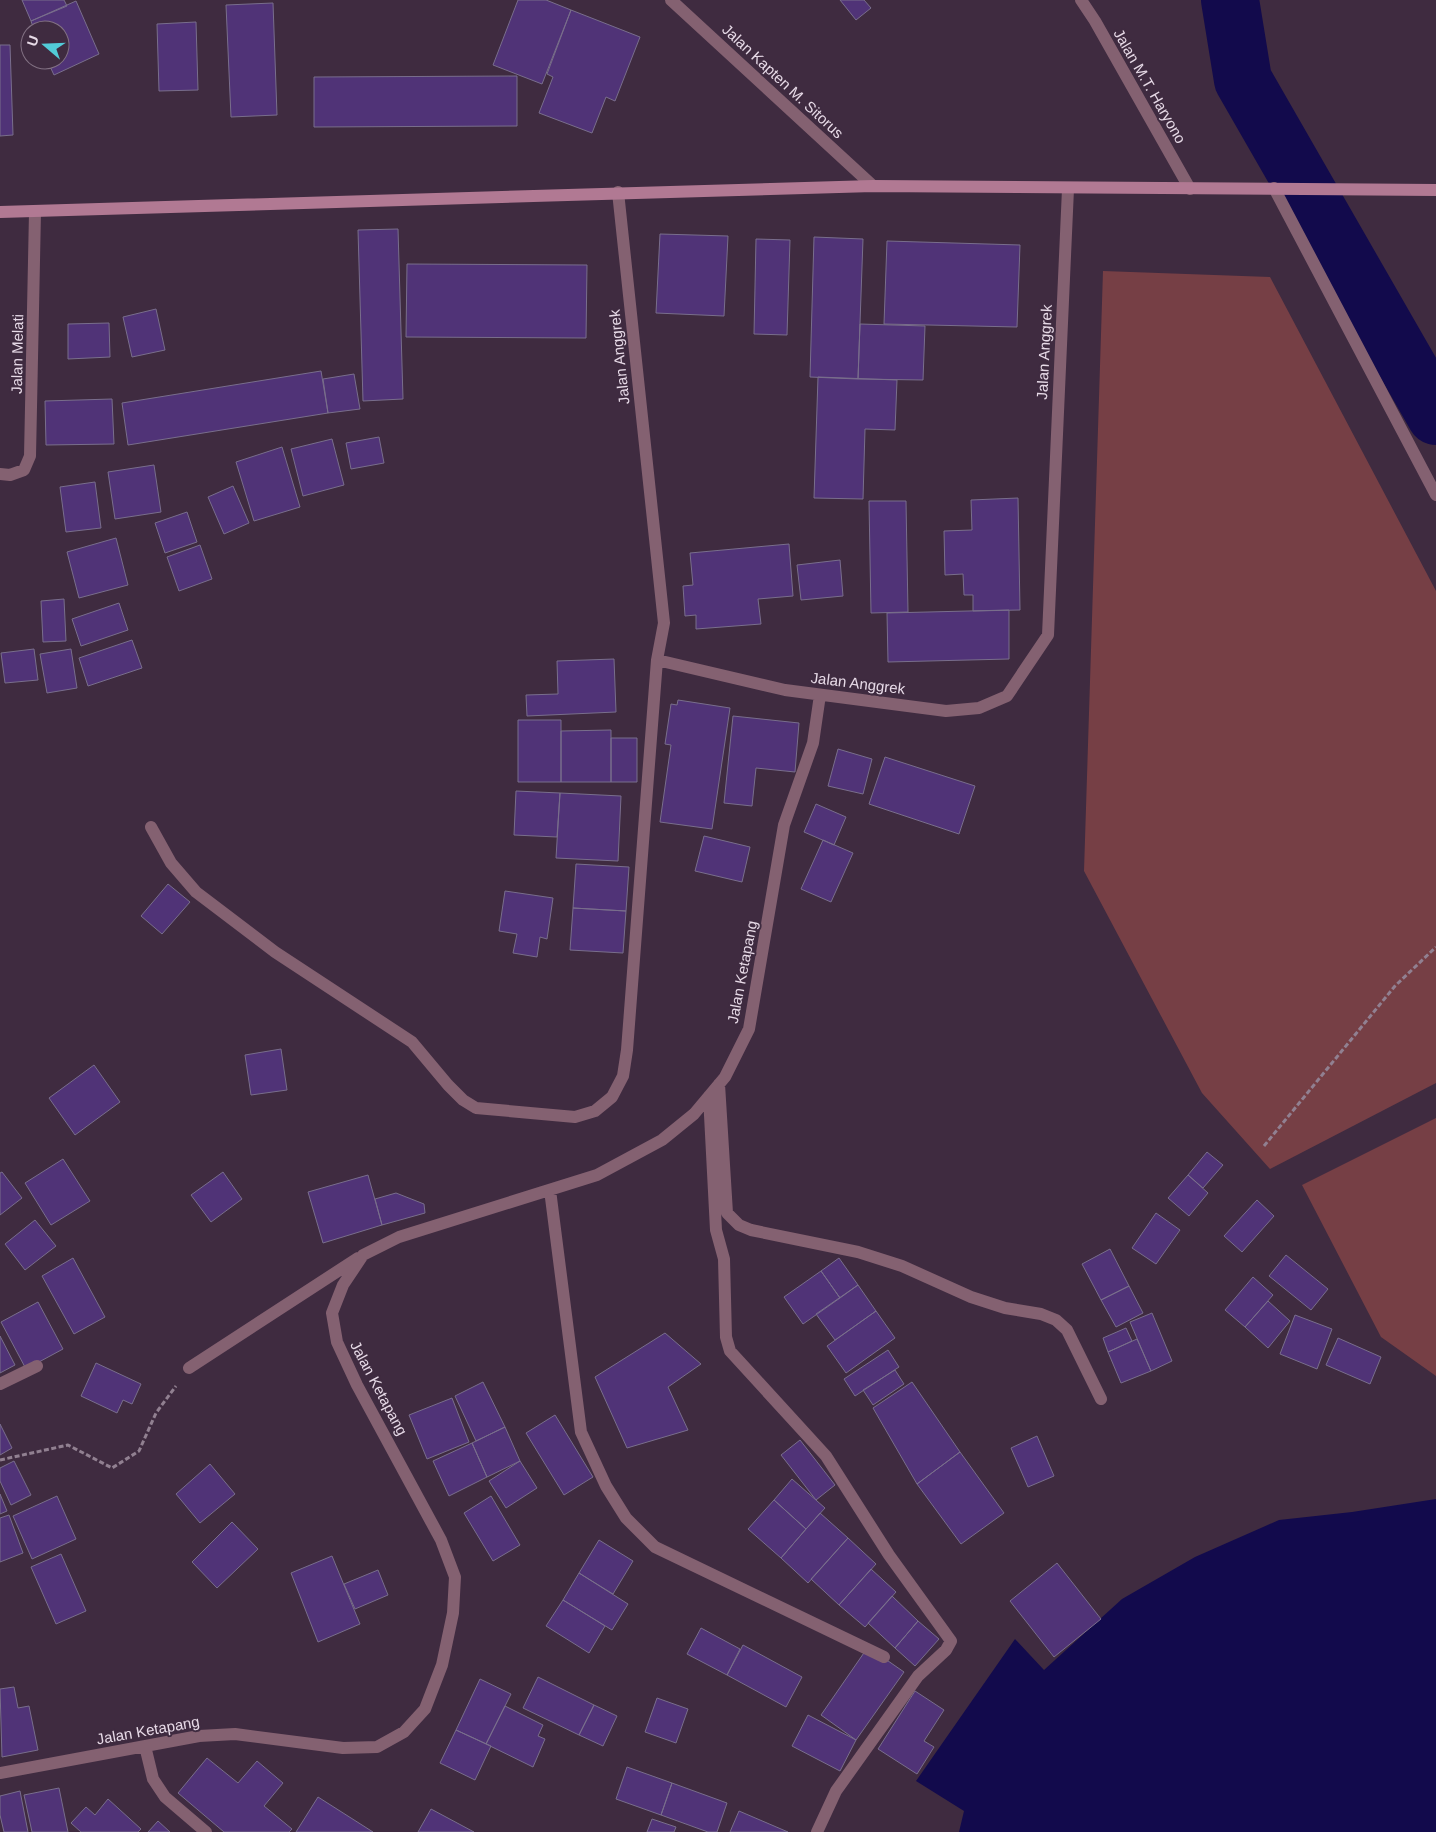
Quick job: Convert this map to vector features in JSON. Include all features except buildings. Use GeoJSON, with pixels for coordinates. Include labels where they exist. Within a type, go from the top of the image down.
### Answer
{"type":"FeatureCollection","features":[{"type":"Feature","properties":{"kind":"main road"},"geometry":{"type":"LineString","coordinates":[[0,212],[618,192],[872,186],[1068,189],[1295,188],[1436,190]]}},
{"type":"Feature","properties":{"kind":"street","name":"Jalan Kapten M. Sitorus"},"geometry":{"type":"LineString","coordinates":[[671,0],[872,186]]}},
{"type":"Feature","properties":{"kind":"street","name":"Jalan M.T. Haryono"},"geometry":{"type":"LineString","coordinates":[[1081,0],[1095,21],[1190,189]]}},
{"type":"Feature","properties":{"kind":"street"},"geometry":{"type":"LineString","coordinates":[[1274,188],[1436,496]]}},
{"type":"Feature","properties":{"kind":"street","name":"Jalan Anggrek"},"geometry":{"type":"LineString","coordinates":[[618,192],[664,623],[657,660],[785,690],[946,710],[979,708],[1007,696],[1048,635],[1068,189]]}},
{"type":"Feature","properties":{"kind":"street","name":"Jalan Melati"},"geometry":{"type":"LineString","coordinates":[[0,474],[10,475],[24,470],[30,456],[35,212]]}},
{"type":"Feature","properties":{"kind":"street"},"geometry":{"type":"LineString","coordinates":[[151,827],[172,863],[196,892],[275,952],[412,1042],[463,1100],[476,1108],[528,1114],[575,1117],[595,1111],[612,1097],[623,1076],[627,1050],[657,660]]}},
{"type":"Feature","properties":{"kind":"street","name":"Jalan Ketapang"},"geometry":{"type":"LineString","coordinates":[[0,1773],[199,1736],[235,1734],[343,1748],[377,1747],[404,1732],[425,1709],[442,1664],[453,1613],[455,1577],[441,1540],[357,1385],[337,1342],[332,1313],[343,1285],[363,1255],[400,1237],[598,1175],[662,1140],[694,1114],[725,1077],[749,1029],[784,826],[813,742],[820,695]]}},
{"type":"Feature","properties":{"kind":"street"},"geometry":{"type":"LineString","coordinates":[[719,1084],[727,1213],[738,1225],[759,1232],[858,1252],[902,1266],[971,1297],[1006,1308],[1041,1314],[1056,1320],[1067,1330],[1101,1399]]}},
{"type":"Feature","properties":{"kind":"street"},"geometry":{"type":"LineString","coordinates":[[709,1096],[716,1230],[724,1259],[726,1337],[730,1351],[826,1456],[889,1555],[951,1641],[946,1650],[918,1676],[836,1792],[817,1832]]}},
{"type":"Feature","properties":{"kind":"street"},"geometry":{"type":"LineString","coordinates":[[550,1190],[581,1432],[606,1486],[626,1518],[655,1548],[884,1657]]}},
{"type":"Feature","properties":{"kind":"street"},"geometry":{"type":"LineString","coordinates":[[189,1368],[363,1255]]}},
{"type":"Feature","properties":{"kind":"street"},"geometry":{"type":"LineString","coordinates":[[0,1384],[37,1366]]}},
{"type":"Feature","properties":{"kind":"street"},"geometry":{"type":"LineString","coordinates":[[145,1746],[153,1779],[165,1797],[206,1832]]}},
{"type":"Feature","properties":{"kind":"path"},"geometry":{"type":"LineString","coordinates":[[1264,1146],[1395,986],[1436,947]]}},
{"type":"Feature","properties":{"kind":"path"},"geometry":{"type":"LineString","coordinates":[[0,1460],[68,1445],[112,1468],[139,1451],[156,1414],[189,1368]]}},
{"type":"Feature","properties":{"kind":"shaded area"},"geometry":{"type":"Polygon","coordinates":[[[1103,271],[1270,277],[1436,591],[1436,1083],[1270,1169],[1202,1093],[1084,871],[1103,271]]]}},
{"type":"Feature","properties":{"kind":"shaded area"},"geometry":{"type":"Polygon","coordinates":[[[1436,1118],[1436,1376],[1381,1337],[1302,1185],[1436,1118]]]}},
{"type":"Feature","properties":{"kind":"shaded area"},"geometry":{"type":"Polygon","coordinates":[[[1436,1499],[1436,1832],[959,1832],[964,1811],[916,1781],[1015,1639],[1044,1670],[1122,1599],[1195,1557],[1279,1520],[1352,1512],[1436,1499]]]}},
{"type":"Feature","properties":{"kind":"waterway"},"geometry":{"type":"LineString","coordinates":[[1230,0],[1243,80],[1436,416]]}}]}
